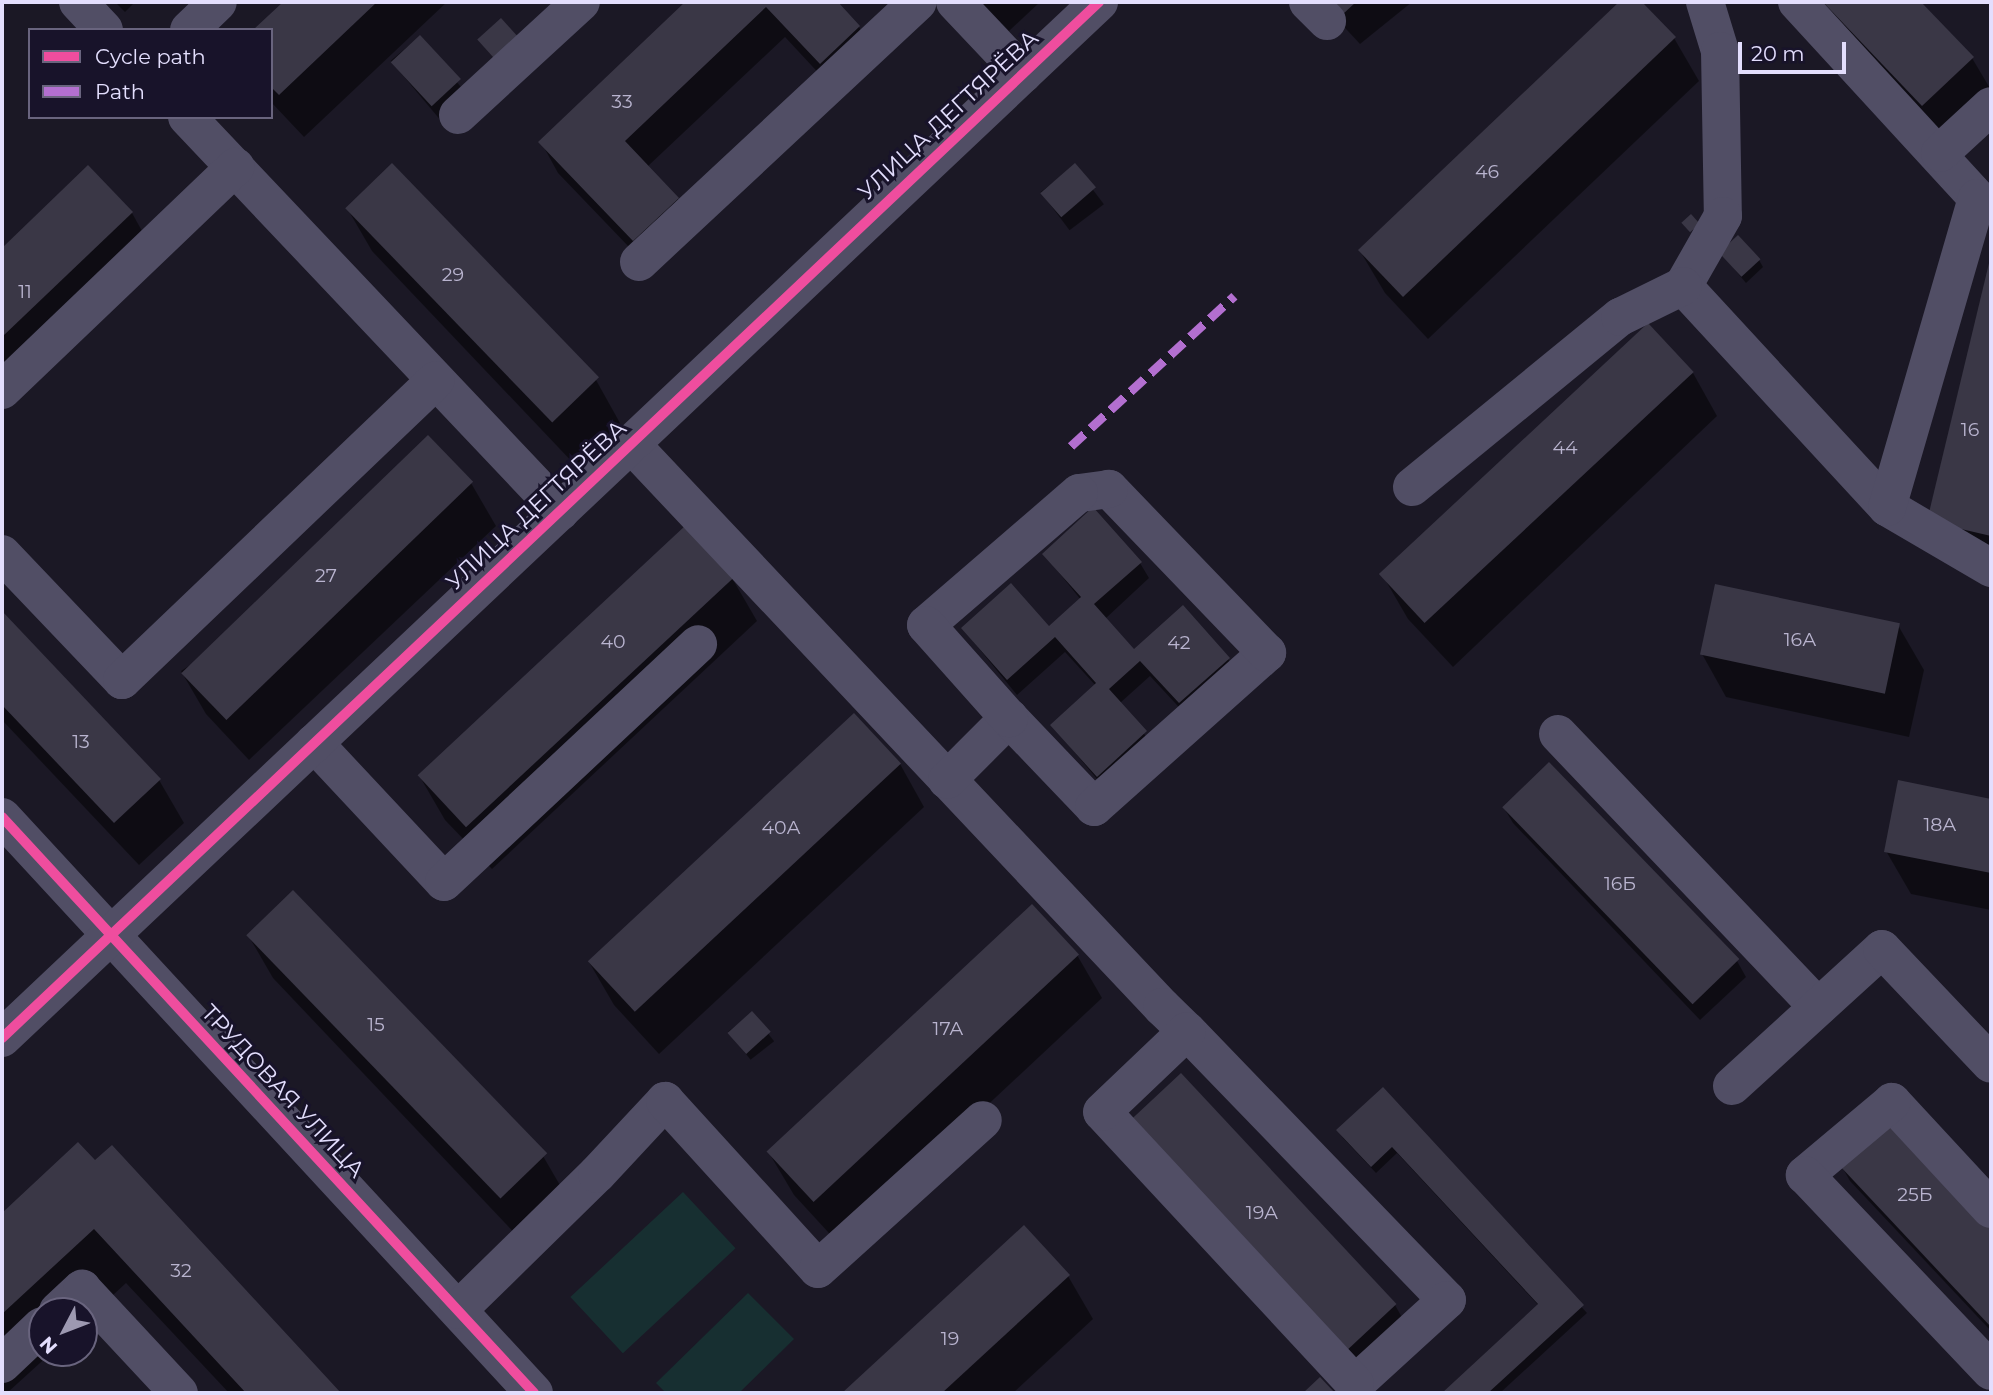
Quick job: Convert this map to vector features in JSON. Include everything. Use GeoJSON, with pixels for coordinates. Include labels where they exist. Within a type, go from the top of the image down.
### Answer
{"type":"FeatureCollection","features":[{"type":"Feature","properties":{"kind":"street"},"geometry":{"type":"LineString","coordinates":[[78,2],[102,28]]}},
{"type":"Feature","properties":{"kind":"street"},"geometry":{"type":"LineString","coordinates":[[191,28],[218,2]]}},
{"type":"Feature","properties":{"kind":"street"},"geometry":{"type":"LineString","coordinates":[[458,115],[581,2]]}},
{"type":"Feature","properties":{"kind":"street"},"geometry":{"type":"LineString","coordinates":[[639,262],[918,2]]}},
{"type":"Feature","properties":{"kind":"street"},"geometry":{"type":"LineString","coordinates":[[955,2],[1023,74]]}},
{"type":"Feature","properties":{"kind":"street","name":"УЛИЦА ДЕГТЯРЁВА"},"geometry":{"type":"LineString","coordinates":[[2,1038],[1099,2]]}},
{"type":"Feature","properties":{"kind":"street"},"geometry":{"type":"LineString","coordinates":[[1412,487],[1620,317],[1682,286],[1723,216],[1720,51],[1705,2]]}},
{"type":"Feature","properties":{"kind":"street"},"geometry":{"type":"LineString","coordinates":[[1797,2],[1940,153],[1977,198],[1887,507]]}},
{"type":"Feature","properties":{"kind":"street"},"geometry":{"type":"LineString","coordinates":[[1940,153],[1991,106]]}},
{"type":"Feature","properties":{"kind":"street"},"geometry":{"type":"LineString","coordinates":[[189,119],[560,510]]}},
{"type":"Feature","properties":{"kind":"street"},"geometry":{"type":"LineString","coordinates":[[2,390],[235,167]]}},
{"type":"Feature","properties":{"kind":"street"},"geometry":{"type":"LineString","coordinates":[[1682,286],[1887,507],[1991,568]]}},
{"type":"Feature","properties":{"kind":"street"},"geometry":{"type":"LineString","coordinates":[[2,554],[122,680],[436,380]]}},
{"type":"Feature","properties":{"kind":"street"},"geometry":{"type":"LineString","coordinates":[[631,444],[947,780],[1447,1300],[1355,1384],[1102,1112],[1187,1031]]}},
{"type":"Feature","properties":{"kind":"street"},"geometry":{"type":"LineString","coordinates":[[1109,489],[1267,653],[1094,807],[1009,718],[926,625],[1079,493],[1109,489]]}},
{"type":"Feature","properties":{"kind":"street"},"geometry":{"type":"LineString","coordinates":[[314,744],[443,882],[698,644]]}},
{"type":"Feature","properties":{"kind":"street"},"geometry":{"type":"LineString","coordinates":[[947,780],[1009,718]]}},
{"type":"Feature","properties":{"kind":"street"},"geometry":{"type":"LineString","coordinates":[[1558,734],[1818,1007]]}},
{"type":"Feature","properties":{"kind":"street","name":"ТРУДОВАЯ УЛИЦА"},"geometry":{"type":"LineString","coordinates":[[2,817],[534,1393]]}},
{"type":"Feature","properties":{"kind":"street"},"geometry":{"type":"LineString","coordinates":[[1732,1086],[1882,949],[1991,1064]]}},
{"type":"Feature","properties":{"kind":"street"},"geometry":{"type":"LineString","coordinates":[[458,1310],[597,1174],[664,1101],[817,1269],[983,1120]]}},
{"type":"Feature","properties":{"kind":"street"},"geometry":{"type":"LineString","coordinates":[[1991,1209],[1892,1102],[1805,1175],[1991,1371]]}},
{"type":"Feature","properties":{"kind":"street"},"geometry":{"type":"LineString","coordinates":[[73,1297],[82,1289],[89,1297]]}},
{"type":"Feature","properties":{"kind":"street"},"geometry":{"type":"LineString","coordinates":[[98,1306],[179,1393]]}},
{"type":"Feature","properties":{"kind":"street"},"geometry":{"type":"LineString","coordinates":[[2,1364],[28,1339]]}},
{"type":"Feature","properties":{"kind":"green space"},"geometry":{"type":"Polygon","coordinates":[[[683,1192],[736,1248],[623,1353],[570,1297],[683,1192]]]}},
{"type":"Feature","properties":{"kind":"green space"},"geometry":{"type":"Polygon","coordinates":[[[748,1293],[794,1339],[739,1393],[666,1393],[656,1383],[748,1293]]]}},
{"type":"Feature","properties":{"kind":"building"},"geometry":{"type":"Polygon","coordinates":[[[283,2],[377,2],[279,95],[273,89],[273,28],[255,28],[283,2]]]}},
{"type":"Feature","properties":{"kind":"building"},"geometry":{"type":"Polygon","coordinates":[[[685,2],[838,2],[860,26],[820,64],[766,7],[625,141],[679,198],[633,241],[538,142],[685,2]]]}},
{"type":"Feature","properties":{"kind":"building"},"geometry":{"type":"Polygon","coordinates":[[[1330,2],[1356,2],[1342,15],[1330,2]]]}},
{"type":"Feature","properties":{"kind":"building"},"geometry":{"type":"Polygon","coordinates":[[[1619,2],[1642,2],[1676,37],[1403,297],[1358,250],[1619,2]]]}},
{"type":"Feature","properties":{"kind":"building"},"geometry":{"type":"Polygon","coordinates":[[[1823,2],[1921,2],[1974,57],[1922,106],[1823,2]]]}},
{"type":"Feature","properties":{"kind":"building"},"geometry":{"type":"Polygon","coordinates":[[[501,18],[519,38],[495,59],[477,39],[501,18]]]}},
{"type":"Feature","properties":{"kind":"building"},"geometry":{"type":"Polygon","coordinates":[[[420,35],[461,79],[432,106],[391,62],[420,35]]]}},
{"type":"Feature","properties":{"kind":"building"},"geometry":{"type":"Polygon","coordinates":[[[392,163],[599,377],[552,423],[345,208],[392,163]]]}},
{"type":"Feature","properties":{"kind":"building"},"geometry":{"type":"Polygon","coordinates":[[[1075,163],[1096,187],[1061,217],[1040,193],[1075,163]]]}},
{"type":"Feature","properties":{"kind":"building"},"geometry":{"type":"Polygon","coordinates":[[[88,165],[133,212],[2,337],[2,248],[88,165]]]}},
{"type":"Feature","properties":{"kind":"building"},"geometry":{"type":"Polygon","coordinates":[[[1691,214],[1700,224],[1690,232],[1681,223],[1691,214]]]}},
{"type":"Feature","properties":{"kind":"building"},"geometry":{"type":"Polygon","coordinates":[[[1738,235],[1761,259],[1741,277],[1719,253],[1738,235]]]}},
{"type":"Feature","properties":{"kind":"building"},"geometry":{"type":"Polygon","coordinates":[[[1991,259],[1991,536],[1927,521],[1991,259]]]}},
{"type":"Feature","properties":{"kind":"building"},"geometry":{"type":"Polygon","coordinates":[[[1648,323],[1694,372],[1425,623],[1379,574],[1648,323]]]}},
{"type":"Feature","properties":{"kind":"building"},"geometry":{"type":"Polygon","coordinates":[[[428,435],[473,482],[226,720],[181,673],[428,435]]]}},
{"type":"Feature","properties":{"kind":"building"},"geometry":{"type":"Polygon","coordinates":[[[1093,507],[1142,562],[1094,604],[1134,649],[1183,605],[1230,658],[1179,703],[1140,661],[1109,689],[1147,731],[1097,777],[1050,725],[1096,683],[1055,637],[1007,680],[961,628],[1011,583],[1049,626],[1081,597],[1042,554],[1093,507]]]}},
{"type":"Feature","properties":{"kind":"building"},"geometry":{"type":"Polygon","coordinates":[[[686,525],[734,577],[466,827],[418,775],[686,525]]]}},
{"type":"Feature","properties":{"kind":"building"},"geometry":{"type":"Polygon","coordinates":[[[1715,584],[1900,623],[1885,694],[1700,654],[1715,584]]]}},
{"type":"Feature","properties":{"kind":"building"},"geometry":{"type":"Polygon","coordinates":[[[2,611],[161,779],[114,823],[2,705],[2,611]]]}},
{"type":"Feature","properties":{"kind":"building"},"geometry":{"type":"Polygon","coordinates":[[[854,713],[901,763],[635,1012],[588,961],[854,713]]]}},
{"type":"Feature","properties":{"kind":"building"},"geometry":{"type":"Polygon","coordinates":[[[1549,762],[1739,959],[1693,1004],[1502,807],[1549,762]]]}},
{"type":"Feature","properties":{"kind":"building"},"geometry":{"type":"Polygon","coordinates":[[[1898,780],[1991,799],[1991,873],[1884,852],[1898,780]]]}},
{"type":"Feature","properties":{"kind":"building"},"geometry":{"type":"Polygon","coordinates":[[[293,890],[547,1153],[500,1198],[246,935],[293,890]]]}},
{"type":"Feature","properties":{"kind":"building"},"geometry":{"type":"Polygon","coordinates":[[[1032,904],[1079,954],[814,1202],[767,1152],[1032,904]]]}},
{"type":"Feature","properties":{"kind":"building"},"geometry":{"type":"Polygon","coordinates":[[[752,1011],[771,1032],[746,1054],[727,1033],[752,1011]]]}},
{"type":"Feature","properties":{"kind":"building"},"geometry":{"type":"Polygon","coordinates":[[[1181,1073],[1397,1304],[1345,1353],[1129,1121],[1181,1073]]]}},
{"type":"Feature","properties":{"kind":"building"},"geometry":{"type":"Polygon","coordinates":[[[1383,1087],[1584,1305],[1488,1393],[1442,1393],[1538,1304],[1392,1147],[1371,1167],[1336,1130],[1383,1087]]]}},
{"type":"Feature","properties":{"kind":"building"},"geometry":{"type":"Polygon","coordinates":[[[1889,1117],[1991,1226],[1991,1327],[1839,1165],[1889,1117]]]}},
{"type":"Feature","properties":{"kind":"building"},"geometry":{"type":"Polygon","coordinates":[[[78,1142],[95,1160],[112,1145],[341,1393],[246,1393],[94,1229],[2,1314],[2,1213],[78,1142]]]}},
{"type":"Feature","properties":{"kind":"building"},"geometry":{"type":"Polygon","coordinates":[[[1024,1225],[1070,1275],[942,1393],[842,1393],[1024,1225]]]}},
{"type":"Feature","properties":{"kind":"building"},"geometry":{"type":"Polygon","coordinates":[[[1320,1377],[1335,1393],[1303,1393],[1320,1377]]]}},
{"type":"Feature","properties":{"kind":"marked path"},"geometry":{"type":"LineString","coordinates":[[1071,446],[1234,296]]}},
{"type":"Feature","properties":{"kind":"cycle path"},"geometry":{"type":"LineString","coordinates":[[2,1038],[1099,2]]}},
{"type":"Feature","properties":{"kind":"cycle path"},"geometry":{"type":"LineString","coordinates":[[2,817],[534,1393]]}}]}
